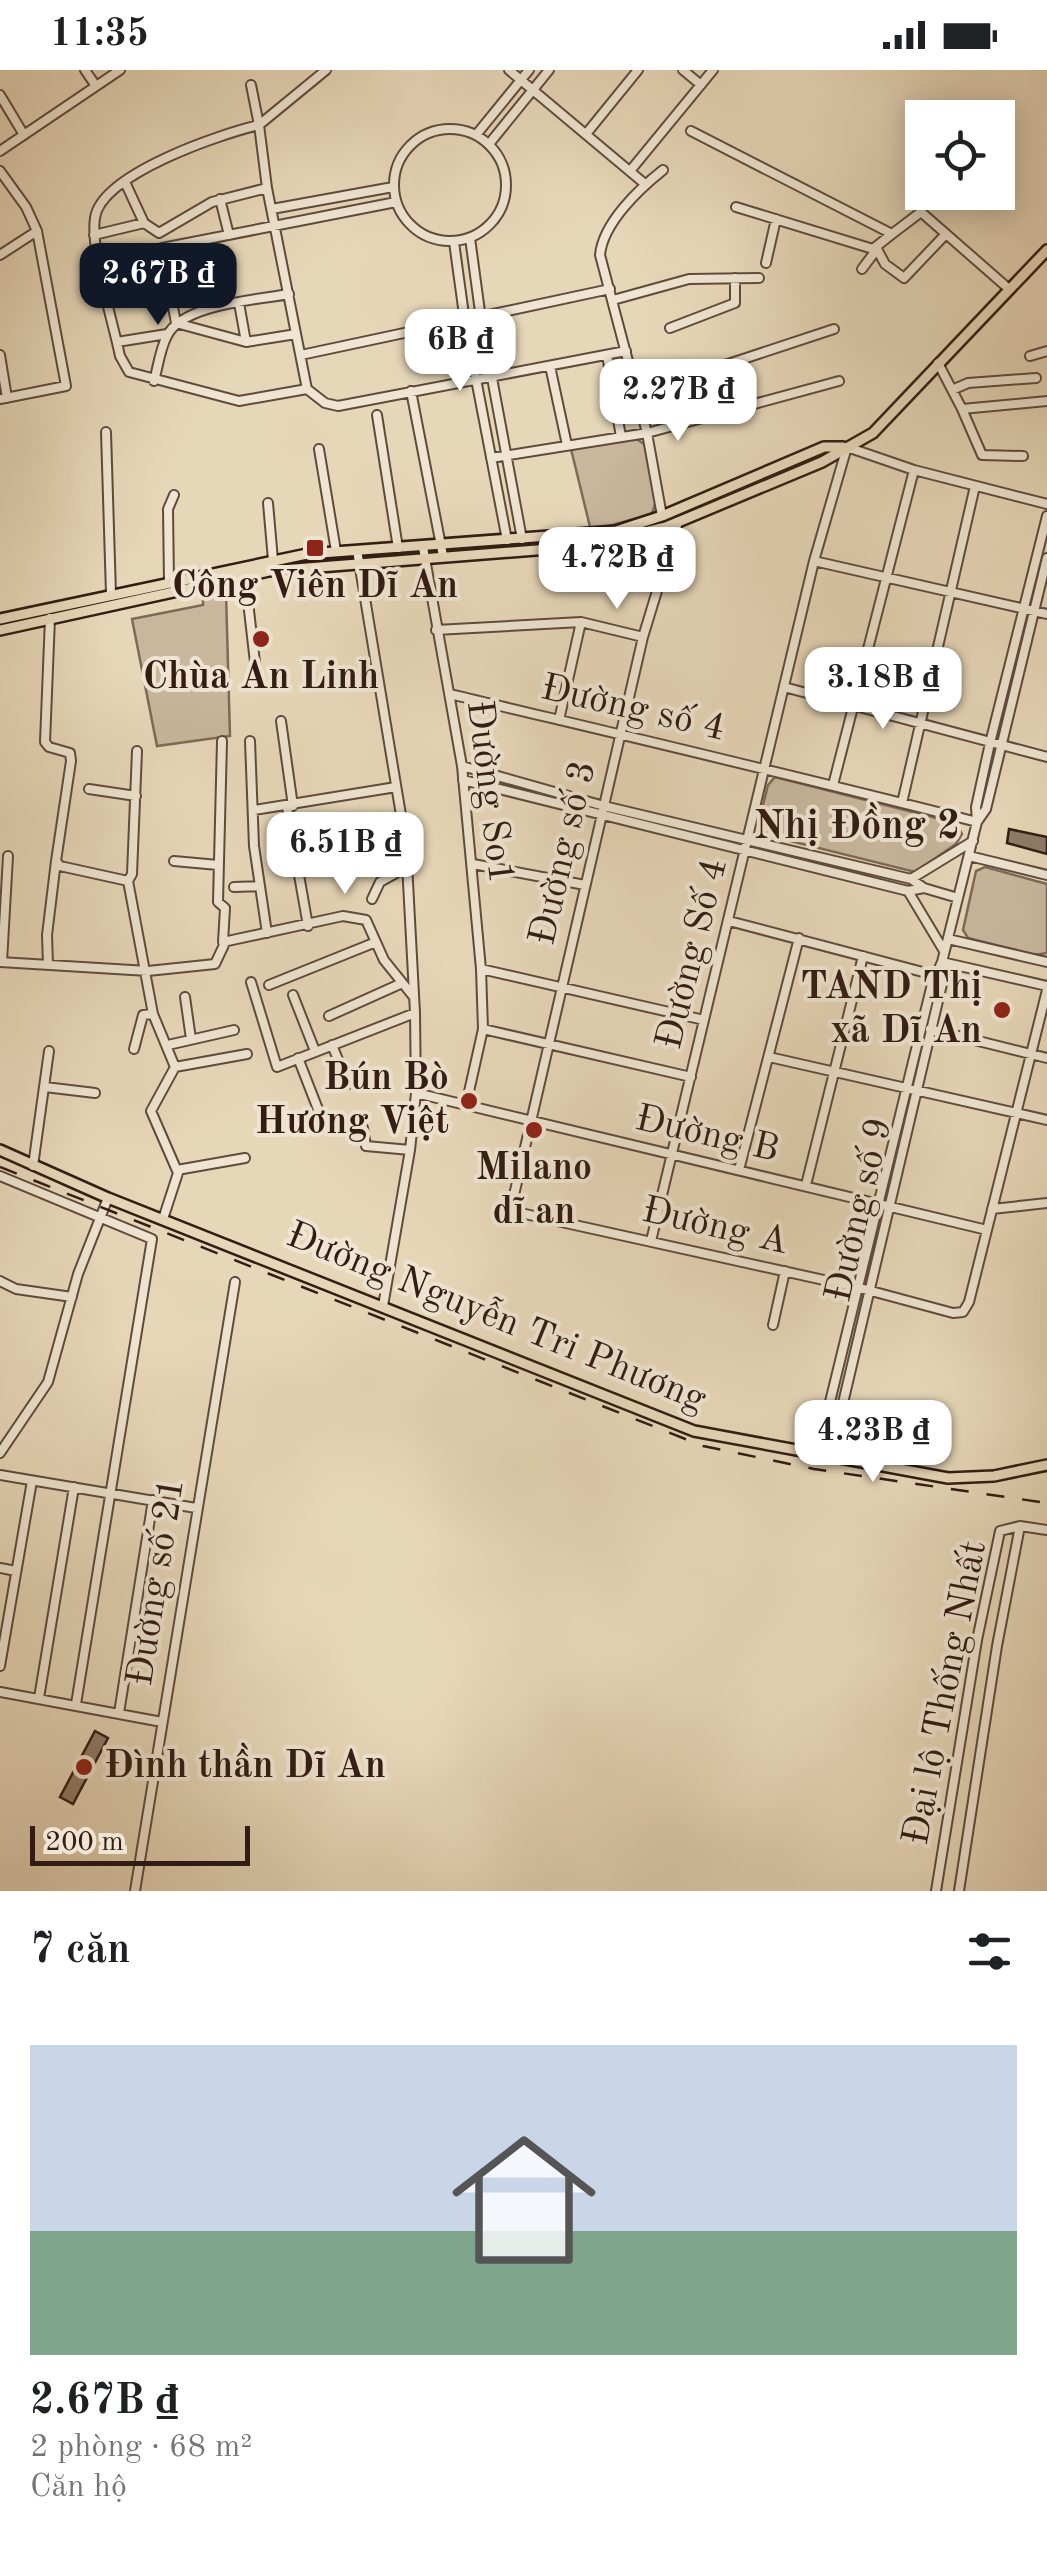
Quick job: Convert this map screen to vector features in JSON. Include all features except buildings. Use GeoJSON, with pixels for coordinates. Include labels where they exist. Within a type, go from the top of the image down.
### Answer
{"type":"FeatureCollection","features":[{"type":"Feature","properties":{"kind":"main road"},"geometry":{"type":"LineString","coordinates":[[664,522],[678,522],[822,462],[873,433],[1046,254]]}},
{"type":"Feature","properties":{"kind":"main road"},"geometry":{"type":"LineString","coordinates":[[0,630],[245,571],[273,560],[336,551],[357,556],[523,545],[600,545],[664,522],[824,447],[846,447]]}},
{"type":"Feature","properties":{"kind":"main road"},"geometry":{"type":"LineString","coordinates":[[0,618],[169,582],[398,548],[424,552]]}},
{"type":"Feature","properties":{"kind":"main road"},"geometry":{"type":"LineString","coordinates":[[48,606],[50,618]]}},
{"type":"Feature","properties":{"kind":"main road","name":"Đường Nguyễn Tri Phương"},"geometry":{"type":"LineString","coordinates":[[0,1150],[108,1198],[694,1431],[960,1478],[1047,1464]]}},
{"type":"Feature","properties":{"kind":"street"},"geometry":{"type":"LineString","coordinates":[[85,70],[96,86]]}},
{"type":"Feature","properties":{"kind":"street"},"geometry":{"type":"LineString","coordinates":[[0,151],[120,70]]}},
{"type":"Feature","properties":{"kind":"street"},"geometry":{"type":"LineString","coordinates":[[307,389],[239,402],[129,372],[117,342],[94,235],[99,205],[124,182],[202,142],[259,125],[326,70]]}},
{"type":"Feature","properties":{"kind":"street"},"geometry":{"type":"LineString","coordinates":[[509,70],[645,184]]}},
{"type":"Feature","properties":{"kind":"street"},"geometry":{"type":"LineString","coordinates":[[476,135],[529,70]]}},
{"type":"Feature","properties":{"kind":"street"},"geometry":{"type":"LineString","coordinates":[[489,144],[549,70]]}},
{"type":"Feature","properties":{"kind":"street"},"geometry":{"type":"LineString","coordinates":[[586,134],[638,70]]}},
{"type":"Feature","properties":{"kind":"street"},"geometry":{"type":"LineString","coordinates":[[683,70],[701,85]]}},
{"type":"Feature","properties":{"kind":"street"},"geometry":{"type":"LineString","coordinates":[[630,171],[713,70]]}},
{"type":"Feature","properties":{"kind":"street"},"geometry":{"type":"LineString","coordinates":[[250,85],[307,389],[325,403],[338,406],[626,351]]}},
{"type":"Feature","properties":{"kind":"street"},"geometry":{"type":"LineString","coordinates":[[0,95],[24,135]]}},
{"type":"Feature","properties":{"kind":"street"},"geometry":{"type":"LineString","coordinates":[[460,129],[489,144],[505,172],[503,204],[496,219],[470,238],[454,242],[425,236],[402,216],[393,188],[402,155],[427,133],[460,129]]}},
{"type":"Feature","properties":{"kind":"street"},"geometry":{"type":"LineString","coordinates":[[692,132],[892,234]]}},
{"type":"Feature","properties":{"kind":"street"},"geometry":{"type":"LineString","coordinates":[[662,170],[645,184],[602,243],[600,261],[614,300],[647,433],[664,522]]}},
{"type":"Feature","properties":{"kind":"street"},"geometry":{"type":"LineString","coordinates":[[0,172],[37,231],[66,386],[4,398],[0,355]]}},
{"type":"Feature","properties":{"kind":"street"},"geometry":{"type":"LineString","coordinates":[[124,182],[144,222],[159,234],[176,323]]}},
{"type":"Feature","properties":{"kind":"street"},"geometry":{"type":"LineString","coordinates":[[159,234],[220,199],[267,188]]}},
{"type":"Feature","properties":{"kind":"street"},"geometry":{"type":"LineString","coordinates":[[272,209],[393,188]]}},
{"type":"Feature","properties":{"kind":"street"},"geometry":{"type":"LineString","coordinates":[[220,199],[229,235]]}},
{"type":"Feature","properties":{"kind":"street"},"geometry":{"type":"LineString","coordinates":[[162,248],[396,202]]}},
{"type":"Feature","properties":{"kind":"street"},"geometry":{"type":"LineString","coordinates":[[736,207],[877,249],[885,264],[904,278],[945,235]]}},
{"type":"Feature","properties":{"kind":"street"},"geometry":{"type":"LineString","coordinates":[[862,269],[892,234],[921,212],[1009,289]]}},
{"type":"Feature","properties":{"kind":"street"},"geometry":{"type":"LineString","coordinates":[[766,263],[776,218]]}},
{"type":"Feature","properties":{"kind":"street"},"geometry":{"type":"LineString","coordinates":[[94,235],[144,222]]}},
{"type":"Feature","properties":{"kind":"street"},"geometry":{"type":"LineString","coordinates":[[0,255],[37,231]]}},
{"type":"Feature","properties":{"kind":"street"},"geometry":{"type":"LineString","coordinates":[[470,238],[523,545]]}},
{"type":"Feature","properties":{"kind":"street"},"geometry":{"type":"LineString","coordinates":[[454,242],[465,322],[508,546]]}},
{"type":"Feature","properties":{"kind":"street"},"geometry":{"type":"LineString","coordinates":[[670,328],[735,303],[734,278]]}},
{"type":"Feature","properties":{"kind":"street"},"geometry":{"type":"LineString","coordinates":[[614,300],[690,279],[758,278]]}},
{"type":"Feature","properties":{"kind":"street"},"geometry":{"type":"LineString","coordinates":[[301,355],[610,289]]}},
{"type":"Feature","properties":{"kind":"street"},"geometry":{"type":"LineString","coordinates":[[154,381],[167,334],[176,323],[192,314],[289,294]]}},
{"type":"Feature","properties":{"kind":"street"},"geometry":{"type":"LineString","coordinates":[[239,303],[246,342]]}},
{"type":"Feature","properties":{"kind":"street"},"geometry":{"type":"LineString","coordinates":[[176,323],[246,342],[296,334]]}},
{"type":"Feature","properties":{"kind":"street"},"geometry":{"type":"LineString","coordinates":[[637,394],[834,329]]}},
{"type":"Feature","properties":{"kind":"street"},"geometry":{"type":"LineString","coordinates":[[117,342],[167,334]]}},
{"type":"Feature","properties":{"kind":"street"},"geometry":{"type":"LineString","coordinates":[[1030,356],[1047,351]]}},
{"type":"Feature","properties":{"kind":"street"},"geometry":{"type":"LineString","coordinates":[[607,355],[621,437]]}},
{"type":"Feature","properties":{"kind":"street"},"geometry":{"type":"LineString","coordinates":[[938,363],[982,455],[1022,456]]}},
{"type":"Feature","properties":{"kind":"street"},"geometry":{"type":"LineString","coordinates":[[550,366],[567,445]]}},
{"type":"Feature","properties":{"kind":"street"},"geometry":{"type":"LineString","coordinates":[[952,390],[968,383],[1036,378]]}},
{"type":"Feature","properties":{"kind":"street"},"geometry":{"type":"LineString","coordinates":[[491,458],[647,433],[839,382]]}},
{"type":"Feature","properties":{"kind":"street"},"geometry":{"type":"LineString","coordinates":[[411,391],[442,550]]}},
{"type":"Feature","properties":{"kind":"street"},"geometry":{"type":"LineString","coordinates":[[962,409],[1047,401]]}},
{"type":"Feature","properties":{"kind":"street"},"geometry":{"type":"LineString","coordinates":[[377,415],[398,548]]}},
{"type":"Feature","properties":{"kind":"street"},"geometry":{"type":"LineString","coordinates":[[106,432],[110,594]]}},
{"type":"Feature","properties":{"kind":"street"},"geometry":{"type":"LineString","coordinates":[[846,447],[914,470],[1047,504]]}},
{"type":"Feature","properties":{"kind":"street","name":"Đường Số 4"},"geometry":{"type":"LineString","coordinates":[[652,1240],[814,561],[846,447]]}},
{"type":"Feature","properties":{"kind":"street"},"geometry":{"type":"LineString","coordinates":[[319,449],[336,551]]}},
{"type":"Feature","properties":{"kind":"street"},"geometry":{"type":"LineString","coordinates":[[833,785],[914,470]]}},
{"type":"Feature","properties":{"kind":"street"},"geometry":{"type":"LineString","coordinates":[[902,803],[975,486]]}},
{"type":"Feature","properties":{"kind":"street"},"geometry":{"type":"LineString","coordinates":[[169,582],[168,509],[174,494]]}},
{"type":"Feature","properties":{"kind":"street"},"geometry":{"type":"LineString","coordinates":[[268,503],[273,560]]}},
{"type":"Feature","properties":{"kind":"street","name":"Đường số 9"},"geometry":{"type":"LineString","coordinates":[[830,1458],[911,1089],[942,984],[938,976],[973,841],[990,743],[1047,516]]}},
{"type":"Feature","properties":{"kind":"street","name":"Đường số 3"},"geometry":{"type":"LineString","coordinates":[[511,1199],[643,638],[678,522]]}},
{"type":"Feature","properties":{"kind":"street","name":"Đường So1"},"geometry":{"type":"LineString","coordinates":[[424,552],[462,766],[473,864],[482,1029],[466,1105]]}},
{"type":"Feature","properties":{"kind":"street"},"geometry":{"type":"LineString","coordinates":[[357,556],[407,867],[414,997],[416,1093],[383,1306]]}},
{"type":"Feature","properties":{"kind":"street","name":"Đường số 9"},"geometry":{"type":"LineString","coordinates":[[977,822],[986,809],[1047,558]]}},
{"type":"Feature","properties":{"kind":"street"},"geometry":{"type":"LineString","coordinates":[[814,561],[1047,614]]}},
{"type":"Feature","properties":{"kind":"street"},"geometry":{"type":"LineString","coordinates":[[245,571],[256,671]]}},
{"type":"Feature","properties":{"kind":"street"},"geometry":{"type":"LineString","coordinates":[[48,965],[47,935],[71,761],[70,753],[49,747],[46,742],[50,618]]}},
{"type":"Feature","properties":{"kind":"street"},"geometry":{"type":"LineString","coordinates":[[436,630],[581,622],[643,638]]}},
{"type":"Feature","properties":{"kind":"street"},"geometry":{"type":"LineString","coordinates":[[559,720],[581,622]]}},
{"type":"Feature","properties":{"kind":"street"},"geometry":{"type":"LineString","coordinates":[[784,688],[1047,757]]}},
{"type":"Feature","properties":{"kind":"street","name":"Đường số 4"},"geometry":{"type":"LineString","coordinates":[[450,694],[620,737],[765,767],[977,822]]}},
{"type":"Feature","properties":{"kind":"street"},"geometry":{"type":"LineString","coordinates":[[281,721],[308,926]]}},
{"type":"Feature","properties":{"kind":"street"},"geometry":{"type":"LineString","coordinates":[[250,740],[267,933]]}},
{"type":"Feature","properties":{"kind":"street"},"geometry":{"type":"LineString","coordinates":[[222,742],[218,902],[225,908],[223,942],[342,916],[358,917],[366,920],[400,984],[414,997]]}},
{"type":"Feature","properties":{"kind":"street"},"geometry":{"type":"LineString","coordinates":[[137,752],[132,874],[128,881],[148,971],[153,1014],[175,1067],[151,1110],[178,1170],[163,1219]]}},
{"type":"Feature","properties":{"kind":"street"},"geometry":{"type":"LineString","coordinates":[[462,766],[746,850],[908,891],[924,888]]}},
{"type":"Feature","properties":{"kind":"street"},"geometry":{"type":"LineString","coordinates":[[463,780],[748,840],[911,879],[924,888],[958,898]]}},
{"type":"Feature","properties":{"kind":"street"},"geometry":{"type":"LineString","coordinates":[[254,810],[396,787]]}},
{"type":"Feature","properties":{"kind":"street"},"geometry":{"type":"LineString","coordinates":[[89,789],[136,796]]}},
{"type":"Feature","properties":{"kind":"street"},"geometry":{"type":"LineString","coordinates":[[911,879],[973,841]]}},
{"type":"Feature","properties":{"kind":"street"},"geometry":{"type":"LineString","coordinates":[[8,856],[1,962],[148,971],[215,964],[224,945]]}},
{"type":"Feature","properties":{"kind":"street"},"geometry":{"type":"LineString","coordinates":[[969,856],[1047,875]]}},
{"type":"Feature","properties":{"kind":"street"},"geometry":{"type":"LineString","coordinates":[[56,861],[60,866],[128,881]]}},
{"type":"Feature","properties":{"kind":"street"},"geometry":{"type":"LineString","coordinates":[[174,861],[218,866]]}},
{"type":"Feature","properties":{"kind":"street"},"geometry":{"type":"LineString","coordinates":[[473,864],[585,885]]}},
{"type":"Feature","properties":{"kind":"street"},"geometry":{"type":"LineString","coordinates":[[372,899],[380,882],[407,867]]}},
{"type":"Feature","properties":{"kind":"street"},"geometry":{"type":"LineString","coordinates":[[234,887],[260,886]]}},
{"type":"Feature","properties":{"kind":"street"},"geometry":{"type":"LineString","coordinates":[[908,891],[944,957],[1047,988],[987,1230]]}},
{"type":"Feature","properties":{"kind":"street"},"geometry":{"type":"LineString","coordinates":[[729,921],[938,976]]}},
{"type":"Feature","properties":{"kind":"street"},"geometry":{"type":"LineString","coordinates":[[739,1170],[799,938]]}},
{"type":"Feature","properties":{"kind":"street"},"geometry":{"type":"LineString","coordinates":[[948,939],[1047,962]]}},
{"type":"Feature","properties":{"kind":"street"},"geometry":{"type":"LineString","coordinates":[[270,984],[376,942]]}},
{"type":"Feature","properties":{"kind":"street"},"geometry":{"type":"LineString","coordinates":[[806,1185],[863,956]]}},
{"type":"Feature","properties":{"kind":"street"},"geometry":{"type":"LineString","coordinates":[[481,970],[704,1020]]}},
{"type":"Feature","properties":{"kind":"street"},"geometry":{"type":"LineString","coordinates":[[251,982],[277,1067]]}},
{"type":"Feature","properties":{"kind":"street"},"geometry":{"type":"LineString","coordinates":[[330,1016],[400,984]]}},
{"type":"Feature","properties":{"kind":"street"},"geometry":{"type":"LineString","coordinates":[[293,995],[315,1051]]}},
{"type":"Feature","properties":{"kind":"street"},"geometry":{"type":"LineString","coordinates":[[185,997],[191,1040]]}},
{"type":"Feature","properties":{"kind":"street"},"geometry":{"type":"LineString","coordinates":[[266,1070],[414,1013]]}},
{"type":"Feature","properties":{"kind":"street"},"geometry":{"type":"LineString","coordinates":[[134,1050],[143,1015],[153,1014]]}},
{"type":"Feature","properties":{"kind":"street"},"geometry":{"type":"LineString","coordinates":[[926,1028],[1047,1058]]}},
{"type":"Feature","properties":{"kind":"street"},"geometry":{"type":"LineString","coordinates":[[482,1029],[691,1077]]}},
{"type":"Feature","properties":{"kind":"street"},"geometry":{"type":"LineString","coordinates":[[168,1045],[234,1030]]}},
{"type":"Feature","properties":{"kind":"street"},"geometry":{"type":"LineString","coordinates":[[332,1045],[348,1084]]}},
{"type":"Feature","properties":{"kind":"street"},"geometry":{"type":"LineString","coordinates":[[34,1166],[49,1051]]}},
{"type":"Feature","properties":{"kind":"street"},"geometry":{"type":"LineString","coordinates":[[175,1067],[247,1054]]}},
{"type":"Feature","properties":{"kind":"street"},"geometry":{"type":"LineString","coordinates":[[769,1057],[1047,1120]]}},
{"type":"Feature","properties":{"kind":"street"},"geometry":{"type":"LineString","coordinates":[[298,1058],[323,1122]]}},
{"type":"Feature","properties":{"kind":"street"},"geometry":{"type":"LineString","coordinates":[[45,1088],[95,1093]]}},
{"type":"Feature","properties":{"kind":"street","name":"Đường B"},"geometry":{"type":"LineString","coordinates":[[416,1093],[987,1230]]}},
{"type":"Feature","properties":{"kind":"street"},"geometry":{"type":"LineString","coordinates":[[363,1128],[366,1146],[410,1150]]}},
{"type":"Feature","properties":{"kind":"street"},"geometry":{"type":"LineString","coordinates":[[178,1170],[246,1158]]}},
{"type":"Feature","properties":{"kind":"street"},"geometry":{"type":"LineString","coordinates":[[0,1176],[152,1239],[76,1704]]}},
{"type":"Feature","properties":{"kind":"street"},"geometry":{"type":"LineString","coordinates":[[0,1453],[48,1382],[72,1297],[108,1198]]}},
{"type":"Feature","properties":{"kind":"street","name":"Đường A"},"geometry":{"type":"LineString","coordinates":[[511,1199],[516,1212],[652,1240],[952,1314],[963,1312],[969,1302],[987,1230]]}},
{"type":"Feature","properties":{"kind":"street"},"geometry":{"type":"LineString","coordinates":[[992,1209],[1047,1203]]}},
{"type":"Feature","properties":{"kind":"street"},"geometry":{"type":"LineString","coordinates":[[772,1325],[784,1271]]}},
{"type":"Feature","properties":{"kind":"street"},"geometry":{"type":"LineString","coordinates":[[0,1281],[16,1289],[72,1297]]}},
{"type":"Feature","properties":{"kind":"street","name":"Đường số 21"},"geometry":{"type":"LineString","coordinates":[[134,1891],[235,1282]]}},
{"type":"Feature","properties":{"kind":"street","name":"Đường số 9"},"geometry":{"type":"LineString","coordinates":[[817,1455],[865,1290]]}},
{"type":"Feature","properties":{"kind":"street"},"geometry":{"type":"LineString","coordinates":[[0,1476],[196,1508]]}},
{"type":"Feature","properties":{"kind":"street"},"geometry":{"type":"LineString","coordinates":[[0,1666],[32,1481]]}},
{"type":"Feature","properties":{"kind":"street"},"geometry":{"type":"LineString","coordinates":[[39,1698],[74,1487]]}},
{"type":"Feature","properties":{"kind":"street"},"geometry":{"type":"LineString","coordinates":[[118,1713],[154,1500]]}},
{"type":"Feature","properties":{"kind":"street"},"geometry":{"type":"LineString","coordinates":[[1020,1526],[1047,1530]]}},
{"type":"Feature","properties":{"kind":"street","name":"Đại lộ Thống Nhất"},"geometry":{"type":"LineString","coordinates":[[936,1891],[1000,1532],[1020,1526],[959,1891]]}},
{"type":"Feature","properties":{"kind":"street"},"geometry":{"type":"LineString","coordinates":[[0,1568],[16,1571]]}},
{"type":"Feature","properties":{"kind":"street"},"geometry":{"type":"LineString","coordinates":[[987,1593],[1006,1595]]}},
{"type":"Feature","properties":{"kind":"street"},"geometry":{"type":"LineString","coordinates":[[0,1692],[162,1722]]}},
{"type":"Feature","properties":{"kind":"street"},"geometry":{"type":"LineString","coordinates":[[967,1703],[988,1706]]}},
{"type":"Feature","properties":{"kind":"street"},"geometry":{"type":"LineString","coordinates":[[952,1796],[973,1802]]}},
{"type":"Feature","properties":{"kind":"shaded area"},"geometry":{"type":"Polygon","coordinates":[[[635,438],[647,446],[656,501],[652,514],[591,531],[571,449],[635,438]]]}},
{"type":"Feature","properties":{"kind":"shaded area","name":"Công Viên Dĩ An"},"geometry":{"type":"Polygon","coordinates":[[[226,593],[230,736],[157,746],[132,619],[203,605],[203,598],[226,593]]]}},
{"type":"Feature","properties":{"kind":"shaded area"},"geometry":{"type":"Polygon","coordinates":[[[775,777],[956,823],[962,834],[956,844],[915,872],[766,835],[759,821],[768,785],[775,777]]]}},
{"type":"Feature","properties":{"kind":"shaded area"},"geometry":{"type":"Polygon","coordinates":[[[985,867],[1047,884],[1047,953],[1035,955],[968,938],[963,930],[976,871],[985,867]]]}},
{"type":"Feature","properties":{"kind":"railway"},"geometry":{"type":"LineString","coordinates":[[0,1167],[703,1446],[814,1469],[1047,1503]]}},
{"type":"Feature","properties":{"kind":"place","name":"Công Viên Dĩ An"},"geometry":{"type":"Point","coordinates":[315,548]}},
{"type":"Feature","properties":{"kind":"place","name":"Chùa An Linh"},"geometry":{"type":"Point","coordinates":[261,639]}},
{"type":"Feature","properties":{"kind":"place","name":"TAND Thị xã Dĩ An"},"geometry":{"type":"Point","coordinates":[1002,1010]}},
{"type":"Feature","properties":{"kind":"place","name":"Bún Bò Hương Việt"},"geometry":{"type":"Point","coordinates":[469,1101]}},
{"type":"Feature","properties":{"kind":"place","name":"Milano dĩ an"},"geometry":{"type":"Point","coordinates":[534,1130]}},
{"type":"Feature","properties":{"kind":"place","name":"Đình thần Dĩ An"},"geometry":{"type":"Point","coordinates":[84,1767]}},
{"type":"Feature","properties":{"kind":"district","name":"Nhị Đồng 2"},"geometry":{"type":"Point","coordinates":[857,828]}}]}
